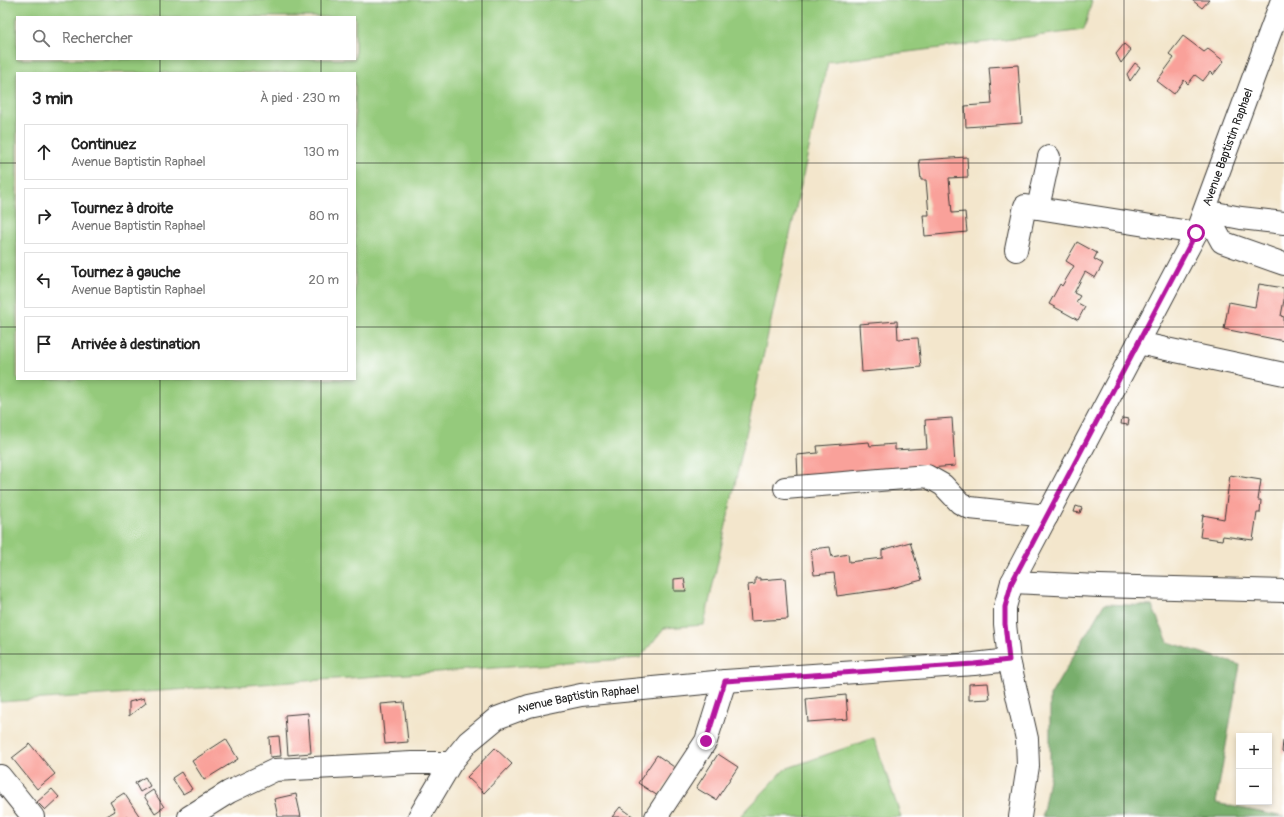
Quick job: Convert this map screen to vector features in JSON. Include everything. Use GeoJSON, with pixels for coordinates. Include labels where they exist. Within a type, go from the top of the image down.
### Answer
{"type":"FeatureCollection","features":[{"type":"Feature","properties":{"kind":"street","name":"Avenue Baptistin Raphael"},"geometry":{"type":"LineString","coordinates":[[1020,817],[1028,766],[1028,739],[1009,660],[1005,624],[1005,607],[1012,582],[1196,233],[1282,0]]}},
{"type":"Feature","properties":{"kind":"street"},"geometry":{"type":"LineString","coordinates":[[1038,208],[1049,157]]}},
{"type":"Feature","properties":{"kind":"street"},"geometry":{"type":"LineString","coordinates":[[1016,250],[1025,206],[1196,233]]}},
{"type":"Feature","properties":{"kind":"street"},"geometry":{"type":"LineString","coordinates":[[1204,211],[1241,218],[1284,223]]}},
{"type":"Feature","properties":{"kind":"street"},"geometry":{"type":"LineString","coordinates":[[1204,211],[1222,242],[1284,264]]}},
{"type":"Feature","properties":{"kind":"street"},"geometry":{"type":"LineString","coordinates":[[1138,343],[1284,374]]}},
{"type":"Feature","properties":{"kind":"street"},"geometry":{"type":"LineString","coordinates":[[785,488],[927,476],[943,485],[960,503],[970,508],[1047,516]]}},
{"type":"Feature","properties":{"kind":"street"},"geometry":{"type":"LineString","coordinates":[[1012,582],[1284,591]]}},
{"type":"Feature","properties":{"kind":"street","name":"Avenue Baptistin Raphael"},"geometry":{"type":"LineString","coordinates":[[419,817],[451,763],[468,742],[497,718],[529,706],[582,695],[725,681],[967,665],[1009,660]]}},
{"type":"Feature","properties":{"kind":"street"},"geometry":{"type":"LineString","coordinates":[[656,817],[706,741],[725,681]]}},
{"type":"Feature","properties":{"kind":"street"},"geometry":{"type":"LineString","coordinates":[[189,817],[229,792],[275,770],[412,763],[451,763]]}},
{"type":"Feature","properties":{"kind":"street"},"geometry":{"type":"LineString","coordinates":[[0,776],[33,817]]}},
{"type":"Feature","properties":{"kind":"green space"},"geometry":{"type":"Polygon","coordinates":[[[0,0],[1092,0],[1084,30],[828,62],[704,625],[664,628],[640,658],[0,702],[0,0]]]}},
{"type":"Feature","properties":{"kind":"green space"},"geometry":{"type":"Polygon","coordinates":[[[1104,604],[1152,606],[1168,642],[1240,665],[1216,803],[1284,817],[1042,817],[1050,773],[1050,696],[1104,604]]]}},
{"type":"Feature","properties":{"kind":"green space"},"geometry":{"type":"Polygon","coordinates":[[[874,738],[901,817],[740,817],[785,769],[874,738]]]}},
{"type":"Feature","properties":{"kind":"building"},"geometry":{"type":"Polygon","coordinates":[[[1192,0],[1209,0],[1202,8],[1192,0]]]}},
{"type":"Feature","properties":{"kind":"building"},"geometry":{"type":"Polygon","coordinates":[[[1183,36],[1204,52],[1208,49],[1224,61],[1213,75],[1210,72],[1203,81],[1195,75],[1188,84],[1184,80],[1174,94],[1157,81],[1174,58],[1169,54],[1183,36]]]}},
{"type":"Feature","properties":{"kind":"building"},"geometry":{"type":"Polygon","coordinates":[[[1124,44],[1131,50],[1121,63],[1116,54],[1124,44]]]}},
{"type":"Feature","properties":{"kind":"building"},"geometry":{"type":"Polygon","coordinates":[[[1135,63],[1140,67],[1130,81],[1127,74],[1135,63]]]}},
{"type":"Feature","properties":{"kind":"building"},"geometry":{"type":"Polygon","coordinates":[[[1018,65],[1022,123],[966,127],[965,106],[992,104],[989,67],[1018,65]]]}},
{"type":"Feature","properties":{"kind":"building"},"geometry":{"type":"Polygon","coordinates":[[[967,157],[968,177],[949,178],[952,213],[965,212],[967,232],[925,236],[923,215],[929,215],[926,180],[921,180],[919,160],[967,157]]]}},
{"type":"Feature","properties":{"kind":"building"},"geometry":{"type":"Polygon","coordinates":[[[1077,242],[1097,253],[1094,259],[1103,264],[1095,278],[1085,272],[1074,293],[1080,296],[1076,302],[1085,307],[1078,320],[1049,304],[1060,284],[1062,286],[1074,266],[1066,261],[1077,242]]]}},
{"type":"Feature","properties":{"kind":"building"},"geometry":{"type":"Polygon","coordinates":[[[1259,284],[1284,288],[1284,300],[1281,316],[1284,317],[1284,341],[1224,329],[1229,302],[1255,307],[1259,284]]]}},
{"type":"Feature","properties":{"kind":"building"},"geometry":{"type":"Polygon","coordinates":[[[897,321],[898,339],[918,338],[921,367],[862,372],[859,324],[897,321]]]}},
{"type":"Feature","properties":{"kind":"building"},"geometry":{"type":"Polygon","coordinates":[[[952,418],[955,466],[798,478],[797,455],[818,453],[817,446],[869,442],[870,446],[895,444],[895,450],[927,448],[925,420],[952,418]]]}},
{"type":"Feature","properties":{"kind":"building"},"geometry":{"type":"Polygon","coordinates":[[[1122,418],[1129,419],[1128,425],[1121,424],[1122,418]]]}},
{"type":"Feature","properties":{"kind":"building"},"geometry":{"type":"Polygon","coordinates":[[[1230,475],[1261,480],[1258,500],[1261,500],[1260,513],[1257,513],[1253,540],[1223,536],[1222,540],[1200,537],[1203,515],[1224,519],[1230,475]]]}},
{"type":"Feature","properties":{"kind":"building"},"geometry":{"type":"Polygon","coordinates":[[[1076,506],[1082,508],[1080,513],[1074,512],[1076,506]]]}},
{"type":"Feature","properties":{"kind":"building"},"geometry":{"type":"Polygon","coordinates":[[[910,542],[922,580],[888,589],[837,596],[834,573],[814,575],[811,549],[830,547],[832,557],[848,554],[849,562],[882,558],[882,550],[910,542]]]}},
{"type":"Feature","properties":{"kind":"building"},"geometry":{"type":"Polygon","coordinates":[[[684,578],[686,591],[674,591],[674,579],[684,578]]]}},
{"type":"Feature","properties":{"kind":"building"},"geometry":{"type":"Polygon","coordinates":[[[755,578],[760,578],[760,580],[785,578],[788,619],[751,621],[748,585],[755,584],[755,578]]]}},
{"type":"Feature","properties":{"kind":"building"},"geometry":{"type":"Polygon","coordinates":[[[988,683],[990,699],[969,700],[969,684],[988,683]]]}},
{"type":"Feature","properties":{"kind":"building"},"geometry":{"type":"Polygon","coordinates":[[[846,695],[848,719],[808,722],[806,699],[846,695]]]}},
{"type":"Feature","properties":{"kind":"building"},"geometry":{"type":"Polygon","coordinates":[[[144,698],[146,703],[129,716],[129,702],[144,698]]]}},
{"type":"Feature","properties":{"kind":"building"},"geometry":{"type":"Polygon","coordinates":[[[404,702],[408,742],[385,744],[381,704],[404,702]]]}},
{"type":"Feature","properties":{"kind":"building"},"geometry":{"type":"Polygon","coordinates":[[[308,713],[311,753],[288,755],[285,715],[308,713]]]}},
{"type":"Feature","properties":{"kind":"building"},"geometry":{"type":"Polygon","coordinates":[[[279,736],[281,756],[270,757],[269,737],[279,736]]]}},
{"type":"Feature","properties":{"kind":"building"},"geometry":{"type":"Polygon","coordinates":[[[226,739],[238,759],[204,780],[192,761],[226,739]]]}},
{"type":"Feature","properties":{"kind":"building"},"geometry":{"type":"Polygon","coordinates":[[[1284,741],[1284,753],[1282,752],[1284,741]]]}},
{"type":"Feature","properties":{"kind":"building"},"geometry":{"type":"Polygon","coordinates":[[[30,744],[55,774],[37,789],[12,758],[30,744]]]}},
{"type":"Feature","properties":{"kind":"building"},"geometry":{"type":"Polygon","coordinates":[[[495,748],[512,764],[484,793],[467,777],[495,748]]]}},
{"type":"Feature","properties":{"kind":"building"},"geometry":{"type":"Polygon","coordinates":[[[718,754],[738,767],[716,800],[696,788],[718,754]]]}},
{"type":"Feature","properties":{"kind":"building"},"geometry":{"type":"Polygon","coordinates":[[[657,755],[677,769],[658,796],[638,783],[657,755]]]}},
{"type":"Feature","properties":{"kind":"building"},"geometry":{"type":"Polygon","coordinates":[[[181,772],[192,789],[183,794],[172,778],[181,772]]]}},
{"type":"Feature","properties":{"kind":"building"},"geometry":{"type":"Polygon","coordinates":[[[145,777],[150,786],[140,792],[135,783],[145,777]]]}},
{"type":"Feature","properties":{"kind":"building"},"geometry":{"type":"Polygon","coordinates":[[[52,789],[59,797],[45,810],[37,802],[52,789]]]}},
{"type":"Feature","properties":{"kind":"building"},"geometry":{"type":"Polygon","coordinates":[[[153,790],[164,807],[155,813],[144,796],[153,790]]]}},
{"type":"Feature","properties":{"kind":"building"},"geometry":{"type":"Polygon","coordinates":[[[124,793],[140,817],[105,817],[115,811],[110,802],[124,793]]]}},
{"type":"Feature","properties":{"kind":"building"},"geometry":{"type":"Polygon","coordinates":[[[296,794],[301,817],[278,817],[274,799],[296,794]]]}},
{"type":"Feature","properties":{"kind":"building"},"geometry":{"type":"Polygon","coordinates":[[[620,807],[634,817],[612,817],[620,807]]]}},
{"type":"Feature","properties":{"kind":"route"},"geometry":{"type":"LineString","coordinates":[[706,741],[725,681],[974,664],[1009,660],[1005,624],[1005,607],[1012,582],[1196,233]]}}]}
